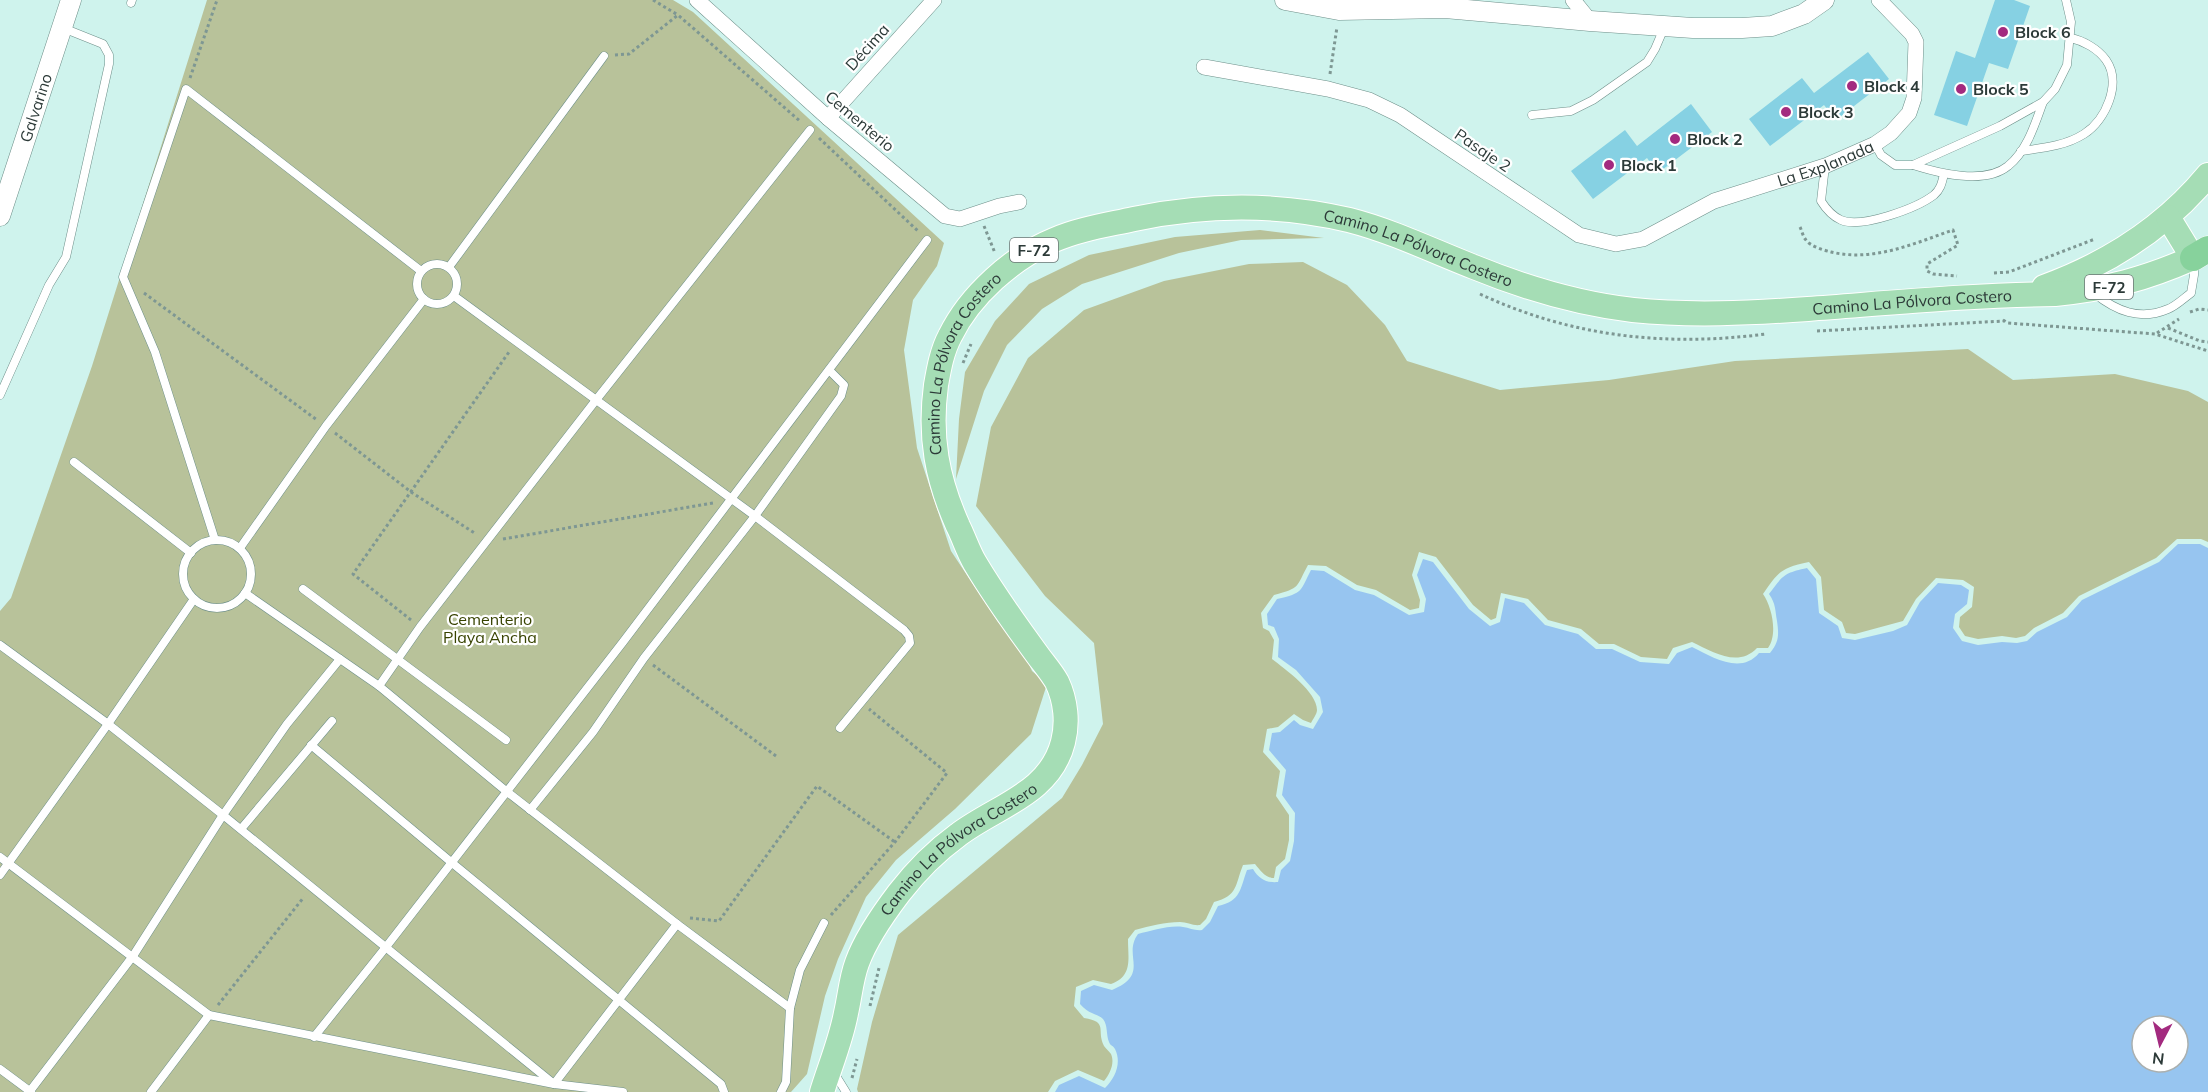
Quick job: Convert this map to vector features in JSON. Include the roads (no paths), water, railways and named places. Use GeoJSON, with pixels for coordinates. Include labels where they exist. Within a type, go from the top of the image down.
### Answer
{"type":"FeatureCollection","features":[{"type":"Feature","properties":{"kind":"main road","name":"Camino La Pólvora Costero"},"geometry":{"type":"LineString","coordinates":[[2021,294],[2075,274],[2141,238],[2168,217],[2208,175]]}},
{"type":"Feature","properties":{"kind":"main road","name":"Camino La Pólvora Costero"},"geometry":{"type":"LineString","coordinates":[[822,1092],[846,1016],[856,965],[871,934],[890,904],[924,864],[959,834],[983,817],[1026,794],[1041,782],[1056,760],[1065,735],[1065,708],[1056,682],[973,560],[940,484],[936,458],[933,413],[943,354],[952,331],[973,303],[1003,270],[1028,253],[1057,238],[1149,216],[1236,206],[1276,208],[1351,221],[1424,246],[1479,270],[1582,302],[1631,310],[1736,313],[1989,285],[2021,294],[2090,291],[2131,282],[2201,254]]}},
{"type":"Feature","properties":{"kind":"main road"},"geometry":{"type":"LineString","coordinates":[[2168,217],[2201,254]]}},
{"type":"Feature","properties":{"kind":"street","name":"Galvarino"},"geometry":{"type":"LineString","coordinates":[[0,216],[71,0]]}},
{"type":"Feature","properties":{"kind":"street","name":"Cementerio"},"geometry":{"type":"LineString","coordinates":[[697,0],[828,118],[945,216],[960,219],[1019,202]]}},
{"type":"Feature","properties":{"kind":"street","name":"Décima"},"geometry":{"type":"LineString","coordinates":[[828,118],[934,0]]}},
{"type":"Feature","properties":{"kind":"street"},"geometry":{"type":"LineString","coordinates":[[1285,0],[1340,10],[1453,4],[1590,21],[1742,28],[1772,26],[1804,14],[1824,0]]}},
{"type":"Feature","properties":{"kind":"street"},"geometry":{"type":"LineString","coordinates":[[1573,0],[1590,21]]}},
{"type":"Feature","properties":{"kind":"street","name":"La Explanada"},"geometry":{"type":"LineString","coordinates":[[1616,244],[1643,239],[1714,201],[1825,166],[1875,144],[1891,133],[1909,113],[1914,98],[1916,42],[1912,34],[1879,0]]}},
{"type":"Feature","properties":{"kind":"street","name":"Pasaje 2"},"geometry":{"type":"LineString","coordinates":[[1204,67],[1328,89],[1369,100],[1400,115],[1579,235],[1616,244]]}},
{"type":"Feature","properties":{"kind":"lane"},"geometry":{"type":"LineString","coordinates":[[1913,165],[2000,126],[2043,102],[2055,89],[2067,65],[2071,22],[2066,0]]}},
{"type":"Feature","properties":{"kind":"lane"},"geometry":{"type":"LineString","coordinates":[[1532,116],[1570,111],[1593,100],[1647,62],[1665,26]]}},
{"type":"Feature","properties":{"kind":"lane"},"geometry":{"type":"LineString","coordinates":[[0,395],[30,325],[66,257],[109,64],[109,55],[103,44],[62,28]]}},
{"type":"Feature","properties":{"kind":"lane"},"geometry":{"type":"LineString","coordinates":[[2021,151],[2060,145],[2085,134],[2100,119],[2109,102],[2112,76],[2106,60],[2084,41],[2071,38]]}},
{"type":"Feature","properties":{"kind":"lane"},"geometry":{"type":"LineString","coordinates":[[449,267],[604,57]]}},
{"type":"Feature","properties":{"kind":"lane"},"geometry":{"type":"LineString","coordinates":[[214,540],[155,352],[123,277],[186,89],[421,271]]}},
{"type":"Feature","properties":{"kind":"lane"},"geometry":{"type":"LineString","coordinates":[[1875,144],[1881,155],[1895,165],[1913,165],[1944,174],[1963,176],[1995,172],[2007,167],[2021,151],[2034,127],[2043,102]]}},
{"type":"Feature","properties":{"kind":"lane"},"geometry":{"type":"LineString","coordinates":[[379,686],[420,627],[810,130]]}},
{"type":"Feature","properties":{"kind":"lane"},"geometry":{"type":"LineString","coordinates":[[1825,166],[1821,201],[1827,211],[1842,221],[1867,222],[1895,214],[1934,195],[1940,188],[1944,174]]}},
{"type":"Feature","properties":{"kind":"lane"},"geometry":{"type":"LineString","coordinates":[[314,1037],[387,947],[732,499],[927,240]]}},
{"type":"Feature","properties":{"kind":"lane"},"geometry":{"type":"LineString","coordinates":[[2090,291],[2112,307],[2125,313],[2149,314],[2169,309],[2191,293],[2201,254]]}},
{"type":"Feature","properties":{"kind":"lane"},"geometry":{"type":"LineString","coordinates":[[434,263],[449,267],[455,272],[458,280],[458,289],[454,296],[447,302],[439,304],[424,299],[417,285],[421,271],[434,263]]}},
{"type":"Feature","properties":{"kind":"lane"},"geometry":{"type":"LineString","coordinates":[[454,296],[756,516],[904,630],[909,636],[910,643],[840,728]]}},
{"type":"Feature","properties":{"kind":"lane"},"geometry":{"type":"LineString","coordinates":[[240,548],[326,426],[424,299]]}},
{"type":"Feature","properties":{"kind":"lane"},"geometry":{"type":"LineString","coordinates":[[530,810],[592,732],[644,658],[756,516],[841,396],[844,385],[829,370]]}},
{"type":"Feature","properties":{"kind":"lane"},"geometry":{"type":"LineString","coordinates":[[74,462],[191,553]]}},
{"type":"Feature","properties":{"kind":"lane"},"geometry":{"type":"LineString","coordinates":[[214,540],[226,541],[240,548],[247,557],[251,572],[249,586],[237,602],[227,607],[215,608],[203,605],[194,599],[187,590],[183,577],[184,566],[197,546],[214,540]]}},
{"type":"Feature","properties":{"kind":"lane"},"geometry":{"type":"LineString","coordinates":[[303,589],[506,740]]}},
{"type":"Feature","properties":{"kind":"lane"},"geometry":{"type":"LineString","coordinates":[[245,593],[379,686],[530,810],[790,1008]]}},
{"type":"Feature","properties":{"kind":"lane"},"geometry":{"type":"LineString","coordinates":[[0,875],[194,599]]}},
{"type":"Feature","properties":{"kind":"lane"},"geometry":{"type":"LineString","coordinates":[[0,645],[108,724],[241,829],[554,1084]]}},
{"type":"Feature","properties":{"kind":"lane"},"geometry":{"type":"LineString","coordinates":[[0,1069],[30,1091],[133,956],[223,815],[287,724],[340,659]]}},
{"type":"Feature","properties":{"kind":"lane"},"geometry":{"type":"LineString","coordinates":[[241,829],[332,721]]}},
{"type":"Feature","properties":{"kind":"lane"},"geometry":{"type":"LineString","coordinates":[[311,745],[721,1084],[724,1092]]}},
{"type":"Feature","properties":{"kind":"lane"},"geometry":{"type":"LineString","coordinates":[[0,857],[209,1015],[554,1084],[623,1092]]}},
{"type":"Feature","properties":{"kind":"lane"},"geometry":{"type":"LineString","coordinates":[[781,1092],[786,1082],[790,1008],[800,970],[824,923]]}},
{"type":"Feature","properties":{"kind":"lane"},"geometry":{"type":"LineString","coordinates":[[554,1084],[677,924]]}},
{"type":"Feature","properties":{"kind":"lane"},"geometry":{"type":"LineString","coordinates":[[151,1092],[209,1015]]}},
{"type":"Feature","properties":{"kind":"lane"},"geometry":{"type":"LineString","coordinates":[[830,1067],[850,1089]]}},
{"type":"Feature","properties":{"kind":"water"},"geometry":{"type":"Polygon","coordinates":[[[2178,544],[2200,544],[2208,548],[2208,1092],[1055,1092],[1059,1085],[1079,1076],[1105,1088],[1112,1080],[1118,1065],[1117,1054],[1109,1042],[1105,1021],[1080,1004],[1081,991],[1094,985],[1112,990],[1130,978],[1134,964],[1134,942],[1138,934],[1172,927],[1202,930],[1210,922],[1218,906],[1231,901],[1238,893],[1247,870],[1253,869],[1260,878],[1266,881],[1278,882],[1281,870],[1290,861],[1294,841],[1295,813],[1282,795],[1286,770],[1269,750],[1272,733],[1280,732],[1294,720],[1300,725],[1313,729],[1323,712],[1320,697],[1296,670],[1278,657],[1279,639],[1274,627],[1268,625],[1267,614],[1277,599],[1297,593],[1303,587],[1311,570],[1324,571],[1355,590],[1374,595],[1409,615],[1424,612],[1426,599],[1417,575],[1423,559],[1433,562],[1469,609],[1490,626],[1500,622],[1505,598],[1524,603],[1545,625],[1578,634],[1596,649],[1612,649],[1640,662],[1669,664],[1677,653],[1692,647],[1717,659],[1735,663],[1744,663],[1759,653],[1770,653],[1777,642],[1778,630],[1775,607],[1769,594],[1789,573],[1807,568],[1816,579],[1819,613],[1838,626],[1842,638],[1855,640],[1893,631],[1907,625],[1920,602],[1938,583],[1961,585],[1969,590],[1967,604],[1955,614],[1953,628],[1962,641],[1978,645],[2027,641],[2037,632],[2067,617],[2082,600],[2159,562],[2178,544]]]}},
{"type":"Feature","properties":{"kind":"place","name":"Block 6"},"geometry":{"type":"Point","coordinates":[2003,32]}},
{"type":"Feature","properties":{"kind":"place","name":"Block 4"},"geometry":{"type":"Point","coordinates":[1852,86]}},
{"type":"Feature","properties":{"kind":"place","name":"Block 5"},"geometry":{"type":"Point","coordinates":[1961,89]}},
{"type":"Feature","properties":{"kind":"place","name":"Block 3"},"geometry":{"type":"Point","coordinates":[1786,112]}},
{"type":"Feature","properties":{"kind":"place","name":"Block 2"},"geometry":{"type":"Point","coordinates":[1675,139]}},
{"type":"Feature","properties":{"kind":"place","name":"Block 1"},"geometry":{"type":"Point","coordinates":[1609,165]}},
{"type":"Feature","properties":{"kind":"park label","name":"Cementerio Playa Ancha"},"geometry":{"type":"Point","coordinates":[490,628]}}]}
